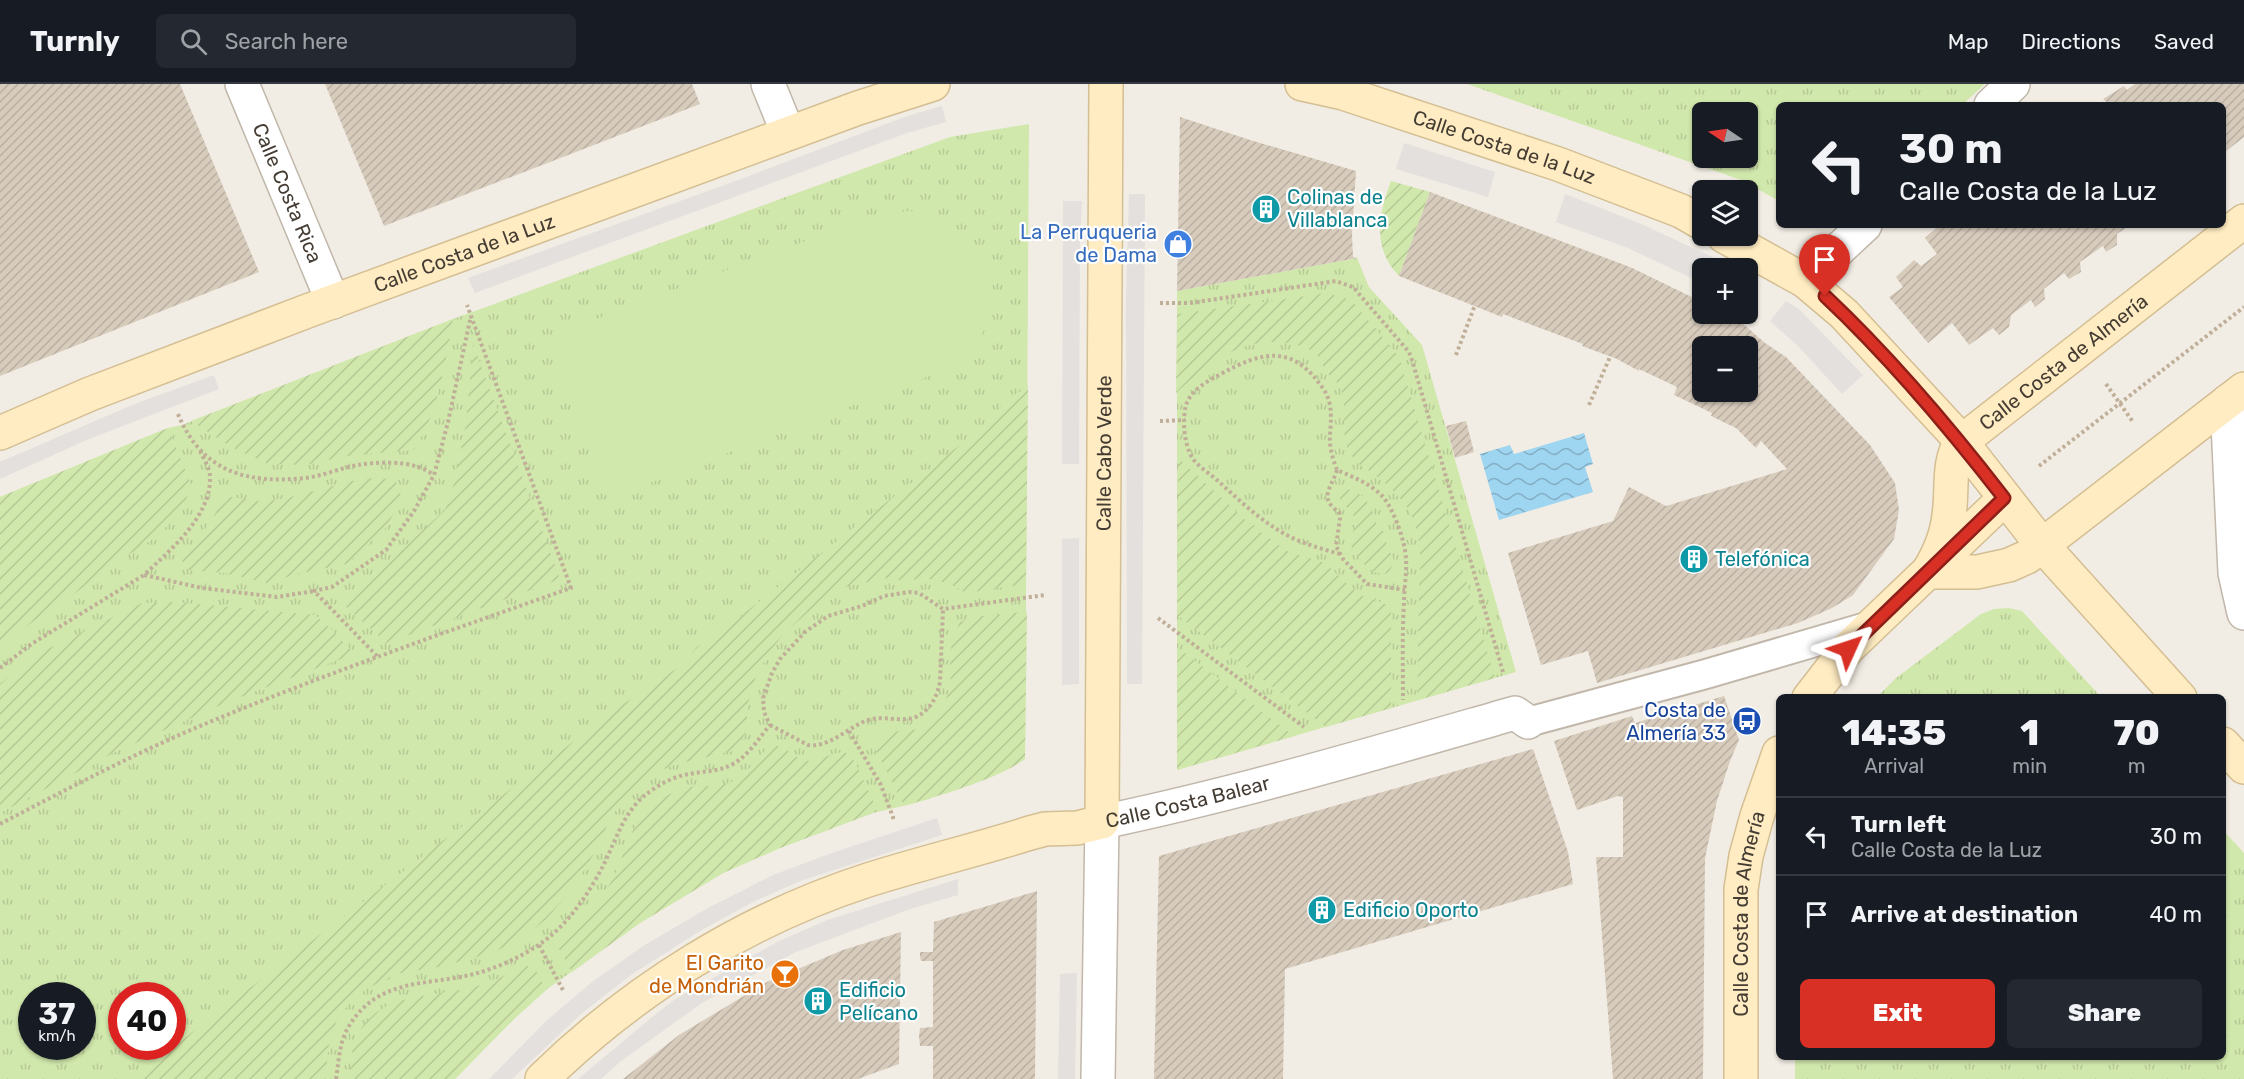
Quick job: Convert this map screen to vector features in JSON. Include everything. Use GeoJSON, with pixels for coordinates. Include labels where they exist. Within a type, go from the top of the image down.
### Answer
{"type":"FeatureCollection","features":[{"type":"Feature","properties":{"kind":"street","name":"Calle Costa Rica"},"geometry":{"type":"LineString","coordinates":[[242,84],[333,302]]}},
{"type":"Feature","properties":{"kind":"street"},"geometry":{"type":"LineString","coordinates":[[768,84],[788,133]]}},
{"type":"Feature","properties":{"kind":"street","name":"Calle Costa de la Luz"},"geometry":{"type":"LineString","coordinates":[[0,433],[90,394],[333,302],[788,133],[885,98],[933,84]]}},
{"type":"Feature","properties":{"kind":"street","name":"Calle Cabo Verde"},"geometry":{"type":"LineString","coordinates":[[1102,822],[1106,84]]}},
{"type":"Feature","properties":{"kind":"street","name":"Calle Costa de la Luz"},"geometry":{"type":"LineString","coordinates":[[1302,84],[1343,93],[1558,164],[1692,217]]}},
{"type":"Feature","properties":{"kind":"street"},"geometry":{"type":"LineString","coordinates":[[1994,102],[2013,84]]}},
{"type":"Feature","properties":{"kind":"street","name":"Calle Costa de Almería"},"geometry":{"type":"LineString","coordinates":[[1929,572],[1946,535],[1954,459],[1961,442],[2244,221]]}},
{"type":"Feature","properties":{"kind":"street"},"geometry":{"type":"LineString","coordinates":[[1805,281],[1862,228]]}},
{"type":"Feature","properties":{"kind":"street"},"geometry":{"type":"LineString","coordinates":[[1742,246],[1805,281],[1844,314],[1961,442],[2042,545],[2176,694]]}},
{"type":"Feature","properties":{"kind":"street"},"geometry":{"type":"LineString","coordinates":[[1929,572],[1967,573],[1989,570],[2020,560],[2236,396]]}},
{"type":"Feature","properties":{"kind":"street"},"geometry":{"type":"LineString","coordinates":[[2236,396],[2230,445],[2230,505],[2235,573],[2244,613]]}},
{"type":"Feature","properties":{"kind":"street","name":"Calle Costa de Almería"},"geometry":{"type":"LineString","coordinates":[[1812,694],[1836,661],[2004,498]]}},
{"type":"Feature","properties":{"kind":"street","name":"Calle Costa Balear"},"geometry":{"type":"LineString","coordinates":[[542,1079],[591,1034],[661,981],[716,947],[781,914],[868,880],[1045,829],[1077,828],[1166,808],[1522,717]]}},
{"type":"Feature","properties":{"kind":"street"},"geometry":{"type":"LineString","coordinates":[[2226,747],[2244,767]]}},
{"type":"Feature","properties":{"kind":"street","name":"Calle Costa de Almería"},"geometry":{"type":"LineString","coordinates":[[1741,1079],[1741,889],[1752,835],[1767,782],[1776,760]]}},
{"type":"Feature","properties":{"kind":"street"},"geometry":{"type":"LineString","coordinates":[[1098,1079],[1102,822]]}},
{"type":"Feature","properties":{"kind":"lane","name":"Calle Costa Balear"},"geometry":{"type":"LineString","coordinates":[[1522,717],[1706,674],[1875,625]]}},
{"type":"Feature","properties":{"kind":"path"},"geometry":{"type":"LineString","coordinates":[[1160,303],[1190,303],[1336,281],[1353,287],[1408,352],[1412,360],[1522,717]]}},
{"type":"Feature","properties":{"kind":"path"},"geometry":{"type":"LineString","coordinates":[[0,824],[89,778],[214,719],[377,656],[571,588],[467,305]]}},
{"type":"Feature","properties":{"kind":"path"},"geometry":{"type":"LineString","coordinates":[[1456,355],[1475,305]]}},
{"type":"Feature","properties":{"kind":"path"},"geometry":{"type":"LineString","coordinates":[[2039,466],[2244,307]]}},
{"type":"Feature","properties":{"kind":"path"},"geometry":{"type":"LineString","coordinates":[[144,575],[202,588],[277,597],[332,587],[386,550],[414,511],[434,475],[471,315]]}},
{"type":"Feature","properties":{"kind":"path"},"geometry":{"type":"LineString","coordinates":[[1341,554],[1295,540],[1248,508],[1192,458],[1187,443],[1185,420],[1187,403],[1201,384],[1245,360],[1271,354],[1300,364],[1309,372],[1328,396],[1331,413],[1330,444],[1337,470],[1327,494],[1327,500],[1331,507],[1339,512],[1336,546],[1350,568],[1367,584],[1405,590]]}},
{"type":"Feature","properties":{"kind":"path"},"geometry":{"type":"LineString","coordinates":[[1589,405],[1610,357]]}},
{"type":"Feature","properties":{"kind":"path"},"geometry":{"type":"LineString","coordinates":[[2100,376],[2139,430]]}},
{"type":"Feature","properties":{"kind":"path"},"geometry":{"type":"LineString","coordinates":[[0,668],[33,643],[144,575],[170,550],[200,512],[209,493],[210,475],[200,452],[178,414]]}},
{"type":"Feature","properties":{"kind":"path"},"geometry":{"type":"LineString","coordinates":[[1160,421],[1185,420]]}},
{"type":"Feature","properties":{"kind":"path"},"geometry":{"type":"LineString","coordinates":[[200,452],[220,468],[247,477],[305,478],[358,465],[387,464],[417,466],[434,475]]}},
{"type":"Feature","properties":{"kind":"path"},"geometry":{"type":"LineString","coordinates":[[1337,470],[1353,476],[1378,492],[1391,509],[1404,547],[1406,558],[1403,746]]}},
{"type":"Feature","properties":{"kind":"path"},"geometry":{"type":"LineString","coordinates":[[314,591],[377,656]]}},
{"type":"Feature","properties":{"kind":"path"},"geometry":{"type":"LineString","coordinates":[[943,609],[940,682],[933,702],[917,716],[909,719],[871,719],[814,745],[770,725],[764,712],[763,698],[772,673],[805,632],[828,616],[867,604],[884,596],[909,592],[918,593],[943,609],[1045,595]]}},
{"type":"Feature","properties":{"kind":"path"},"geometry":{"type":"LineString","coordinates":[[1158,618],[1349,760]]}},
{"type":"Feature","properties":{"kind":"path"},"geometry":{"type":"LineString","coordinates":[[336,1079],[340,1052],[348,1027],[376,997],[410,983],[473,974],[539,945],[550,937],[587,893],[623,823],[643,797],[658,786],[686,774],[712,772],[735,763],[744,756],[770,725]]}},
{"type":"Feature","properties":{"kind":"path"},"geometry":{"type":"LineString","coordinates":[[849,731],[881,785],[894,820]]}},
{"type":"Feature","properties":{"kind":"path"},"geometry":{"type":"LineString","coordinates":[[539,945],[564,992]]}},
{"type":"Feature","properties":{"kind":"green space"},"geometry":{"type":"Polygon","coordinates":[[[1467,84],[1985,84],[1965,102],[1776,102],[1776,199],[1758,189],[1758,180],[1741,180],[1707,168],[1758,168],[1758,102],[1692,102],[1692,163],[1467,84]]]}},
{"type":"Feature","properties":{"kind":"green space"},"geometry":{"type":"Polygon","coordinates":[[[1029,124],[1025,759],[956,790],[916,803],[873,813],[780,848],[723,873],[640,923],[546,990],[455,1079],[0,1079],[0,497],[168,428],[182,425],[453,319],[950,137],[1029,124]]]}},
{"type":"Feature","properties":{"kind":"green space"},"geometry":{"type":"Polygon","coordinates":[[[1391,181],[1430,192],[1399,276],[1390,265],[1381,243],[1383,206],[1391,181]]]}},
{"type":"Feature","properties":{"kind":"green space"},"geometry":{"type":"Polygon","coordinates":[[[910,211],[931,214],[964,236],[982,255],[993,283],[989,315],[980,341],[961,364],[608,499],[545,338],[880,213],[910,211]]]}},
{"type":"Feature","properties":{"kind":"green space"},"geometry":{"type":"Polygon","coordinates":[[[1357,258],[1369,287],[1422,345],[1516,672],[1177,770],[1177,291],[1357,258]]]}},
{"type":"Feature","properties":{"kind":"green space"},"geometry":{"type":"Polygon","coordinates":[[[1327,293],[1351,300],[1399,357],[1495,678],[1417,700],[1420,558],[1415,525],[1409,510],[1397,495],[1352,457],[1344,435],[1342,392],[1315,353],[1299,345],[1275,342],[1243,347],[1215,361],[1176,393],[1177,314],[1327,293]]]}},
{"type":"Feature","properties":{"kind":"green space"},"geometry":{"type":"Polygon","coordinates":[[[453,319],[444,370],[435,403],[423,435],[414,450],[346,456],[305,465],[268,464],[233,448],[191,421],[453,319]]]}},
{"type":"Feature","properties":{"kind":"green space"},"geometry":{"type":"Polygon","coordinates":[[[473,344],[560,579],[387,643],[342,603],[445,510],[454,483],[466,424],[473,344]]]}},
{"type":"Feature","properties":{"kind":"green space"},"geometry":{"type":"Polygon","coordinates":[[[1028,386],[1026,584],[966,593],[950,584],[932,579],[887,578],[848,586],[814,607],[784,633],[756,676],[748,703],[746,730],[733,751],[677,764],[659,771],[640,784],[627,796],[611,817],[595,852],[572,890],[545,920],[525,936],[494,952],[444,966],[396,974],[366,989],[347,1006],[336,1022],[329,1043],[325,1079],[140,1079],[160,1060],[186,1060],[186,1037],[616,709],[682,665],[697,647],[733,622],[992,420],[1003,403],[1028,386]]]}},
{"type":"Feature","properties":{"kind":"green space"},"geometry":{"type":"Polygon","coordinates":[[[168,428],[191,484],[182,512],[153,539],[112,565],[0,646],[0,497],[168,428]]]}},
{"type":"Feature","properties":{"kind":"green space"},"geometry":{"type":"Polygon","coordinates":[[[1178,458],[1252,526],[1287,551],[1325,563],[1358,594],[1391,606],[1391,708],[1326,727],[1177,615],[1178,458]]]}},
{"type":"Feature","properties":{"kind":"green space"},"geometry":{"type":"Polygon","coordinates":[[[374,478],[393,479],[402,488],[394,513],[385,529],[347,564],[297,574],[267,583],[224,573],[188,570],[182,561],[211,521],[225,496],[265,502],[352,481],[374,478]]]}},
{"type":"Feature","properties":{"kind":"green space"},"geometry":{"type":"Polygon","coordinates":[[[1346,488],[1362,496],[1369,504],[1377,525],[1384,532],[1394,563],[1388,573],[1375,572],[1370,569],[1361,561],[1348,542],[1355,519],[1340,499],[1341,490],[1346,488]]]}},
{"type":"Feature","properties":{"kind":"green space"},"geometry":{"type":"Polygon","coordinates":[[[177,602],[315,615],[354,654],[225,703],[117,751],[0,813],[0,684],[31,657],[142,603],[177,602]]]}},
{"type":"Feature","properties":{"kind":"green space"},"geometry":{"type":"Polygon","coordinates":[[[2009,608],[2022,611],[2098,694],[1880,694],[1896,678],[1981,614],[1994,609],[2009,608]]]}},
{"type":"Feature","properties":{"kind":"green space"},"geometry":{"type":"Polygon","coordinates":[[[1027,613],[1025,759],[984,780],[904,805],[875,746],[886,734],[920,729],[928,726],[939,715],[949,690],[950,653],[960,622],[974,617],[1027,613]]]}},
{"type":"Feature","properties":{"kind":"green space"},"geometry":{"type":"Polygon","coordinates":[[[1177,647],[1294,736],[1177,770],[1177,647]]]}},
{"type":"Feature","properties":{"kind":"green space"},"geometry":{"type":"Polygon","coordinates":[[[774,745],[809,761],[837,753],[847,753],[855,762],[874,803],[873,813],[780,848],[723,873],[640,923],[572,972],[558,947],[591,911],[608,887],[635,827],[648,810],[677,790],[722,785],[733,781],[774,745]]]}},
{"type":"Feature","properties":{"kind":"green space"},"geometry":{"type":"Polygon","coordinates":[[[2226,833],[2244,853],[2244,1079],[1795,1079],[1795,1060],[2226,1060],[2226,833]]]}},
{"type":"Feature","properties":{"kind":"green space"},"geometry":{"type":"Polygon","coordinates":[[[525,965],[535,969],[546,990],[455,1079],[349,1079],[358,1034],[378,1011],[391,1004],[420,996],[481,985],[525,965]]]}},
{"type":"Feature","properties":{"kind":"shaded area"},"geometry":{"type":"Polygon","coordinates":[[[942,106],[946,122],[907,133],[475,293],[468,278],[907,116],[942,106]]]}},
{"type":"Feature","properties":{"kind":"shaded area"},"geometry":{"type":"Polygon","coordinates":[[[1404,143],[1495,172],[1488,197],[1396,169],[1404,143]]]}},
{"type":"Feature","properties":{"kind":"shaded area"},"geometry":{"type":"Polygon","coordinates":[[[1129,194],[1145,194],[1142,684],[1127,684],[1126,297],[1129,194]]]}},
{"type":"Feature","properties":{"kind":"shaded area"},"geometry":{"type":"Polygon","coordinates":[[[1565,194],[1639,223],[1715,258],[1692,258],[1692,278],[1628,248],[1556,222],[1565,194]]]}},
{"type":"Feature","properties":{"kind":"shaded area"},"geometry":{"type":"Polygon","coordinates":[[[1063,201],[1082,201],[1079,464],[1062,464],[1063,201]]]}},
{"type":"Feature","properties":{"kind":"shaded area"},"geometry":{"type":"Polygon","coordinates":[[[1786,301],[1800,310],[1863,375],[1842,394],[1798,346],[1770,321],[1786,301]]]}},
{"type":"Feature","properties":{"kind":"shaded area"},"geometry":{"type":"Polygon","coordinates":[[[214,375],[219,389],[89,439],[0,479],[0,462],[132,405],[214,375]]]}},
{"type":"Feature","properties":{"kind":"shaded area"},"geometry":{"type":"Polygon","coordinates":[[[1079,538],[1079,684],[1062,685],[1062,539],[1079,538]]]}},
{"type":"Feature","properties":{"kind":"shaded area"},"geometry":{"type":"Polygon","coordinates":[[[937,818],[942,835],[800,881],[753,902],[700,931],[631,975],[581,1014],[512,1079],[489,1079],[546,1021],[592,982],[643,946],[708,908],[773,875],[937,818]]]}},
{"type":"Feature","properties":{"kind":"shaded area"},"geometry":{"type":"Polygon","coordinates":[[[958,879],[958,895],[910,909],[796,952],[702,1003],[621,1061],[601,1079],[578,1079],[674,1000],[777,942],[827,920],[958,879]]]}},
{"type":"Feature","properties":{"kind":"shaded area"},"geometry":{"type":"Polygon","coordinates":[[[1077,973],[1075,1079],[1058,1079],[1060,974],[1077,973]]]}},
{"type":"Feature","properties":{"kind":"water"},"geometry":{"type":"Polygon","coordinates":[[[1584,433],[1593,464],[1585,467],[1593,492],[1499,520],[1480,454],[1510,445],[1514,454],[1584,433]]]}},
{"type":"Feature","properties":{"kind":"building"},"geometry":{"type":"Polygon","coordinates":[[[0,84],[180,84],[259,272],[0,376],[0,84]]]}},
{"type":"Feature","properties":{"kind":"building"},"geometry":{"type":"Polygon","coordinates":[[[325,84],[692,84],[700,104],[384,226],[325,84]]]}},
{"type":"Feature","properties":{"kind":"building"},"geometry":{"type":"Polygon","coordinates":[[[2135,84],[2244,84],[2244,137],[2226,151],[2226,102],[2106,102],[2103,99],[2124,86],[2127,90],[2135,84]]]}},
{"type":"Feature","properties":{"kind":"building","name":"Colinas de Villablanca"},"geometry":{"type":"Polygon","coordinates":[[[1180,117],[1356,171],[1352,234],[1353,257],[1357,258],[1177,291],[1180,117]]]}},
{"type":"Feature","properties":{"kind":"building"},"geometry":{"type":"Polygon","coordinates":[[[1430,192],[1630,267],[1692,297],[1692,324],[1743,324],[1757,336],[1692,336],[1692,402],[1758,402],[1758,337],[1786,357],[1870,445],[1895,483],[1899,510],[1894,539],[1853,595],[1832,608],[1798,623],[1597,683],[1588,651],[1541,665],[1508,553],[1613,521],[1629,487],[1666,506],[1787,469],[1761,441],[1756,448],[1736,428],[1711,416],[1712,413],[1674,395],[1677,387],[1617,359],[1582,346],[1583,344],[1503,314],[1502,317],[1399,276],[1430,192]]]}},
{"type":"Feature","properties":{"kind":"building"},"geometry":{"type":"Polygon","coordinates":[[[1937,228],[2126,228],[2117,234],[2117,245],[2106,252],[2103,246],[2080,262],[2081,272],[2069,279],[2064,273],[2044,289],[2045,299],[2035,307],[2031,300],[2011,315],[2009,327],[1999,335],[1993,328],[1969,345],[1952,323],[1928,343],[1889,297],[1903,287],[1896,277],[1914,260],[1921,266],[1937,254],[1925,238],[1937,228]]]}},
{"type":"Feature","properties":{"kind":"building"},"geometry":{"type":"Polygon","coordinates":[[[1466,421],[1474,452],[1455,458],[1446,426],[1466,421]]]}},
{"type":"Feature","properties":{"kind":"building"},"geometry":{"type":"Polygon","coordinates":[[[1724,696],[1739,740],[1717,801],[1705,858],[1703,1079],[1613,1079],[1596,857],[1623,857],[1623,797],[1618,796],[1577,810],[1554,741],[1632,716],[1635,723],[1724,696]]]}},
{"type":"Feature","properties":{"kind":"building","name":"Edificio Oporto"},"geometry":{"type":"Polygon","coordinates":[[[1533,749],[1568,852],[1573,884],[1285,969],[1283,1079],[1154,1079],[1159,856],[1533,749]]]}},
{"type":"Feature","properties":{"kind":"building"},"geometry":{"type":"Polygon","coordinates":[[[1037,891],[1035,1079],[933,1079],[933,1046],[920,1046],[919,1036],[920,1028],[933,1027],[933,961],[921,961],[920,952],[933,952],[934,922],[1037,891]]]}},
{"type":"Feature","properties":{"kind":"building","name":"Edificio Pelícano"},"geometry":{"type":"Polygon","coordinates":[[[901,932],[899,1064],[858,1079],[623,1079],[679,1035],[767,982],[843,950],[901,932]]]}},
{"type":"Feature","properties":{"kind":"place","name":"Colinas de Villablanca"},"geometry":{"type":"Point","coordinates":[1266,209]}},
{"type":"Feature","properties":{"kind":"place","name":"La Perruqueria de Dama"},"geometry":{"type":"Point","coordinates":[1178,244]}},
{"type":"Feature","properties":{"kind":"place","name":"Telefónica"},"geometry":{"type":"Point","coordinates":[1694,559]}},
{"type":"Feature","properties":{"kind":"place","name":"Costa de Almería 33"},"geometry":{"type":"Point","coordinates":[1747,721]}},
{"type":"Feature","properties":{"kind":"place","name":"Edificio Oporto"},"geometry":{"type":"Point","coordinates":[1322,910]}},
{"type":"Feature","properties":{"kind":"place","name":"El Garito de Mondrián"},"geometry":{"type":"Point","coordinates":[785,974]}},
{"type":"Feature","properties":{"kind":"place","name":"Edificio Pelícano"},"geometry":{"type":"Point","coordinates":[818,1001]}},
{"type":"Feature","properties":{"kind":"route"},"geometry":{"type":"LineString","coordinates":[[1825,296],[1956,435],[2004,498],[1848,649]]}}]}
